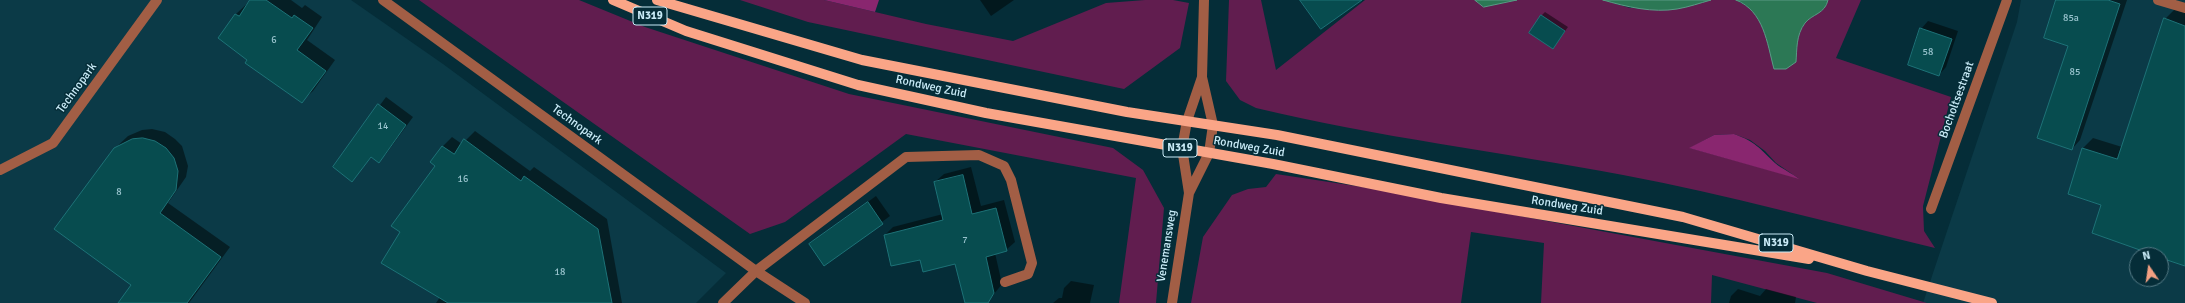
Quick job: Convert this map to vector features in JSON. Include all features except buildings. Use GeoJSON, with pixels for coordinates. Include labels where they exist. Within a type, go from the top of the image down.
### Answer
{"type":"FeatureCollection","features":[{"type":"Feature","properties":{"kind":"main road","name":"Rondweg Zuid"},"geometry":{"type":"LineString","coordinates":[[613,0],[686,32],[858,85],[986,113],[1209,153],[1441,198],[1777,252],[1868,271]]}},
{"type":"Feature","properties":{"kind":"main road","name":"Rondweg Zuid"},"geometry":{"type":"LineString","coordinates":[[658,0],[862,60],[1127,112],[1277,135],[1683,217],[1868,271],[1992,303]]}},
{"type":"Feature","properties":{"kind":"main road","name":"Rondweg Zuid"},"geometry":{"type":"LineString","coordinates":[[1927,287],[1970,303]]}},
{"type":"Feature","properties":{"kind":"street","name":"Technopark"},"geometry":{"type":"LineString","coordinates":[[0,170],[53,143],[157,0]]}},
{"type":"Feature","properties":{"kind":"street","name":"Technopark"},"geometry":{"type":"LineString","coordinates":[[383,0],[756,271]]}},
{"type":"Feature","properties":{"kind":"street"},"geometry":{"type":"LineString","coordinates":[[1204,0],[1202,77],[1213,125]]}},
{"type":"Feature","properties":{"kind":"street","name":"Bocholtsestraat"},"geometry":{"type":"LineString","coordinates":[[1931,209],[2007,0]]}},
{"type":"Feature","properties":{"kind":"street"},"geometry":{"type":"LineString","coordinates":[[2158,0],[2185,8]]}},
{"type":"Feature","properties":{"kind":"street","name":"Venemansweg"},"geometry":{"type":"LineString","coordinates":[[1172,303],[1189,193],[1182,148],[1187,121],[1202,77]]}},
{"type":"Feature","properties":{"kind":"street","name":"Venemansweg"},"geometry":{"type":"LineString","coordinates":[[1189,193],[1209,153],[1213,125]]}},
{"type":"Feature","properties":{"kind":"street"},"geometry":{"type":"LineString","coordinates":[[723,303],[756,271],[906,157],[979,155],[1004,166],[1011,180],[1032,263],[1028,274],[1005,282]]}},
{"type":"Feature","properties":{"kind":"street"},"geometry":{"type":"LineString","coordinates":[[756,271],[805,303]]}},
{"type":"Feature","properties":{"kind":"shaded area"},"geometry":{"type":"Polygon","coordinates":[[[0,0],[351,0],[443,64],[726,273],[696,303],[0,303],[0,0]]]}},
{"type":"Feature","properties":{"kind":"shaded area"},"geometry":{"type":"Polygon","coordinates":[[[419,0],[579,0],[645,27],[849,94],[1113,148],[1143,170],[1164,208],[1156,303],[1119,303],[1136,178],[906,134],[785,222],[750,234],[419,0]]]}},
{"type":"Feature","properties":{"kind":"shaded area"},"geometry":{"type":"Polygon","coordinates":[[[740,0],[824,0],[926,24],[1013,41],[1106,3],[1145,0],[1173,0],[1189,3],[1180,48],[1124,89],[808,22],[740,0]]]}},
{"type":"Feature","properties":{"kind":"shaded area"},"geometry":{"type":"Polygon","coordinates":[[[824,0],[879,0],[875,12],[824,0]]]}},
{"type":"Feature","properties":{"kind":"shaded area"},"geometry":{"type":"Polygon","coordinates":[[[1229,0],[1261,0],[1276,70],[1365,0],[1475,0],[1484,7],[1517,0],[1603,0],[1630,8],[1677,9],[1711,0],[1736,0],[1753,10],[1760,22],[1767,39],[1774,69],[1796,62],[1798,42],[1802,28],[1808,20],[1824,8],[1828,0],[1861,0],[1836,58],[1951,97],[1923,206],[1924,231],[1935,248],[1740,200],[1662,183],[1439,144],[1256,108],[1240,100],[1226,81],[1229,0]],[[1734,134],[1714,135],[1690,148],[1798,178],[1776,163],[1765,151],[1750,140],[1734,134]]]}},
{"type":"Feature","properties":{"kind":"shaded area"},"geometry":{"type":"Polygon","coordinates":[[[1475,0],[1517,0],[1484,7],[1475,0]]]}},
{"type":"Feature","properties":{"kind":"shaded area"},"geometry":{"type":"Polygon","coordinates":[[[1603,0],[1711,0],[1681,8],[1649,10],[1603,0]]]}},
{"type":"Feature","properties":{"kind":"shaded area"},"geometry":{"type":"Polygon","coordinates":[[[1736,0],[1828,0],[1824,8],[1808,20],[1802,28],[1798,42],[1796,62],[1786,69],[1774,69],[1763,29],[1753,12],[1736,0]]]}},
{"type":"Feature","properties":{"kind":"shaded area"},"geometry":{"type":"Polygon","coordinates":[[[2021,0],[2185,0],[2185,303],[1923,303],[2017,22],[2021,0]]]}},
{"type":"Feature","properties":{"kind":"shaded area"},"geometry":{"type":"Polygon","coordinates":[[[1734,134],[1761,149],[1778,165],[1799,179],[1689,148],[1714,135],[1734,134]]]}},
{"type":"Feature","properties":{"kind":"shaded area"},"geometry":{"type":"Polygon","coordinates":[[[1276,174],[1369,188],[1827,273],[1927,303],[1817,303],[1712,275],[1711,303],[1541,303],[1544,243],[1471,232],[1461,303],[1191,303],[1203,237],[1232,195],[1248,189],[1266,187],[1276,174]]]}}]}
